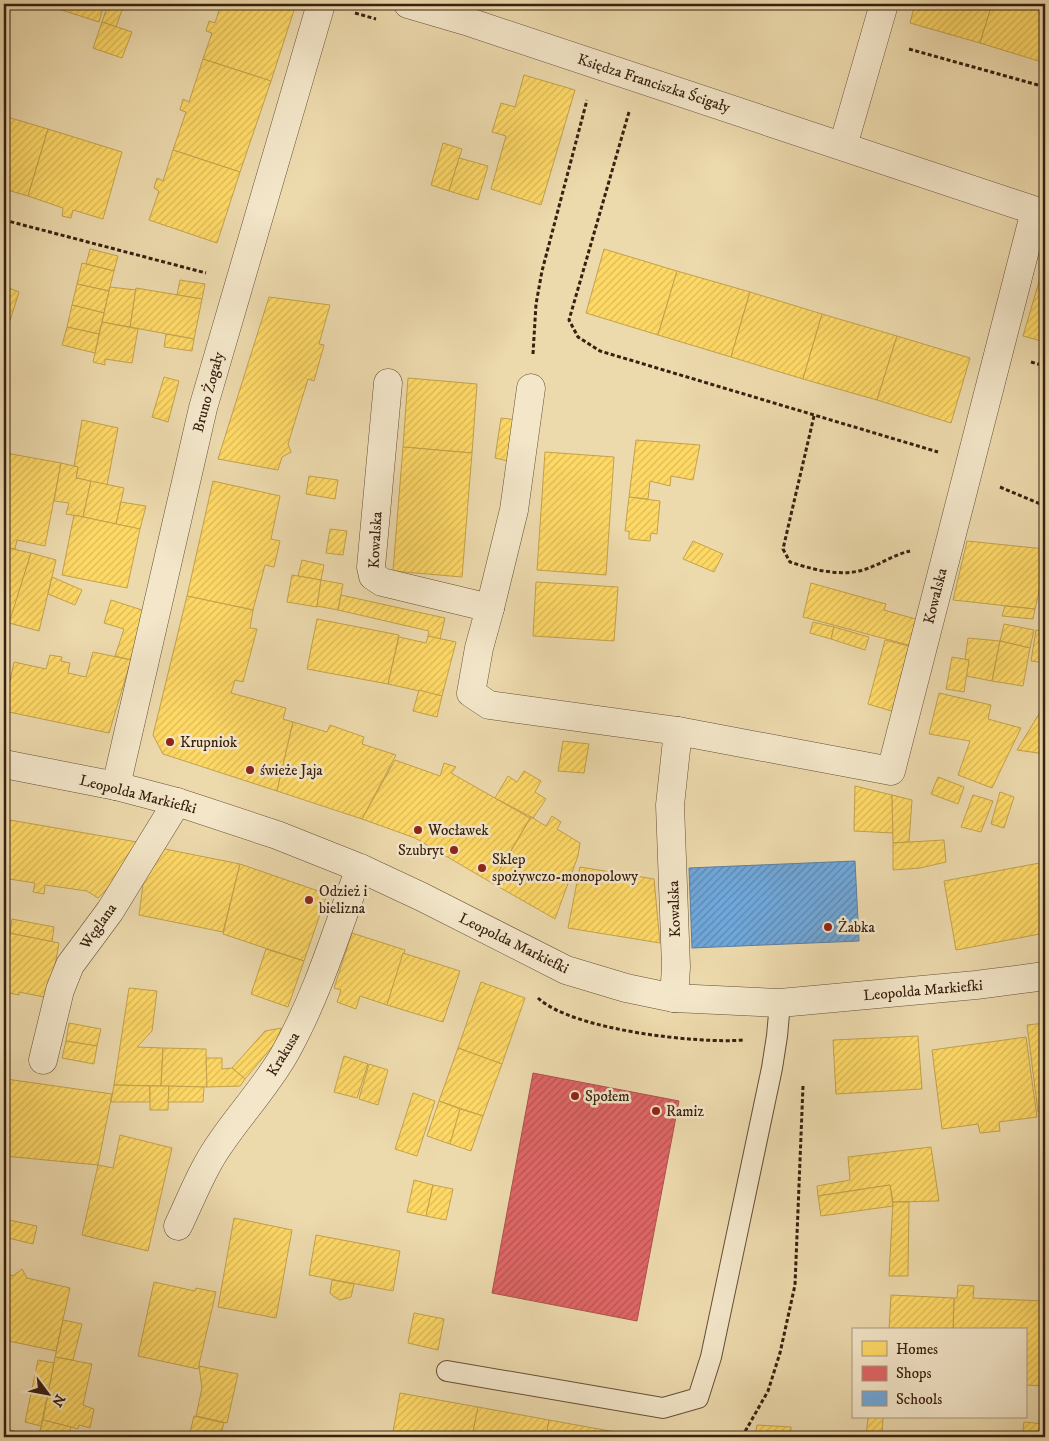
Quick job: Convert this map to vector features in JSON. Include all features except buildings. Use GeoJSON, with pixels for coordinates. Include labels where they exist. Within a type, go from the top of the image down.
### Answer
{"type":"FeatureCollection","features":[{"type":"Feature","properties":{"kind":"street","name":"Bruno Żogały"},"geometry":{"type":"LineString","coordinates":[[116,786],[203,408],[321,4]]}},
{"type":"Feature","properties":{"kind":"street","name":"Księdza Franciszka Ścigały"},"geometry":{"type":"LineString","coordinates":[[408,4],[469,12],[843,146],[1040,213]]}},
{"type":"Feature","properties":{"kind":"street"},"geometry":{"type":"LineString","coordinates":[[843,146],[884,4]]}},
{"type":"Feature","properties":{"kind":"street","name":"Kowalska"},"geometry":{"type":"LineString","coordinates":[[531,388],[514,510],[476,657],[471,694],[488,705],[748,742],[891,771],[969,465],[1040,213]]}},
{"type":"Feature","properties":{"kind":"street","name":"Kowalska"},"geometry":{"type":"LineString","coordinates":[[388,383],[371,567],[373,576],[382,582],[490,608]]}},
{"type":"Feature","properties":{"kind":"street","name":"Kowalska"},"geometry":{"type":"LineString","coordinates":[[674,998],[676,967],[670,805],[678,731]]}},
{"type":"Feature","properties":{"kind":"street","name":"Leopolda Markiefki"},"geometry":{"type":"LineString","coordinates":[[4,764],[116,786],[177,802],[277,835],[360,868],[566,970],[626,988],[674,998],[780,1003],[976,985],[1045,976]]}},
{"type":"Feature","properties":{"kind":"street","name":"Węglana"},"geometry":{"type":"LineString","coordinates":[[43,1060],[60,990],[70,965],[110,911],[177,802]]}},
{"type":"Feature","properties":{"kind":"street","name":"Krakusa"},"geometry":{"type":"LineString","coordinates":[[178,1226],[205,1168],[221,1142],[246,1111],[284,1056],[303,1020],[360,868]]}},
{"type":"Feature","properties":{"kind":"lane"},"geometry":{"type":"LineString","coordinates":[[447,1371],[663,1408],[698,1398],[713,1347],[772,1068],[778,1036],[780,1003]]}},
{"type":"Feature","properties":{"kind":"path"},"geometry":{"type":"LineString","coordinates":[[875,35],[895,45],[1045,87]]}},
{"type":"Feature","properties":{"kind":"path"},"geometry":{"type":"LineString","coordinates":[[531,388],[536,304],[542,271],[587,99]]}},
{"type":"Feature","properties":{"kind":"path"},"geometry":{"type":"LineString","coordinates":[[631,103],[570,320],[578,337],[600,352],[969,465],[995,484],[1045,506]]}},
{"type":"Feature","properties":{"kind":"path"},"geometry":{"type":"LineString","coordinates":[[4,220],[240,282]]}},
{"type":"Feature","properties":{"kind":"path"},"geometry":{"type":"LineString","coordinates":[[814,416],[783,549],[790,562],[816,570],[860,571],[900,553],[920,549],[948,548]]}},
{"type":"Feature","properties":{"kind":"path"},"geometry":{"type":"LineString","coordinates":[[742,1437],[768,1391],[780,1353],[794,1285],[803,1082]]}},
{"type":"Feature","properties":{"kind":"place","name":"Krupniok"},"geometry":{"type":"Point","coordinates":[170,742]}},
{"type":"Feature","properties":{"kind":"place","name":"świeże Jaja"},"geometry":{"type":"Point","coordinates":[250,770]}},
{"type":"Feature","properties":{"kind":"place","name":"Wocławek"},"geometry":{"type":"Point","coordinates":[418,830]}},
{"type":"Feature","properties":{"kind":"place","name":"Szubryt"},"geometry":{"type":"Point","coordinates":[454,850]}},
{"type":"Feature","properties":{"kind":"place","name":"Sklep spożywczo-monopolowy"},"geometry":{"type":"Point","coordinates":[482,868]}},
{"type":"Feature","properties":{"kind":"place","name":"Odzież i bielizna"},"geometry":{"type":"Point","coordinates":[309,900]}},
{"type":"Feature","properties":{"kind":"place","name":"Żabka"},"geometry":{"type":"Point","coordinates":[828,927]}},
{"type":"Feature","properties":{"kind":"place","name":"Społem"},"geometry":{"type":"Point","coordinates":[575,1096]}},
{"type":"Feature","properties":{"kind":"place","name":"Ramiz"},"geometry":{"type":"Point","coordinates":[656,1111]}}]}
